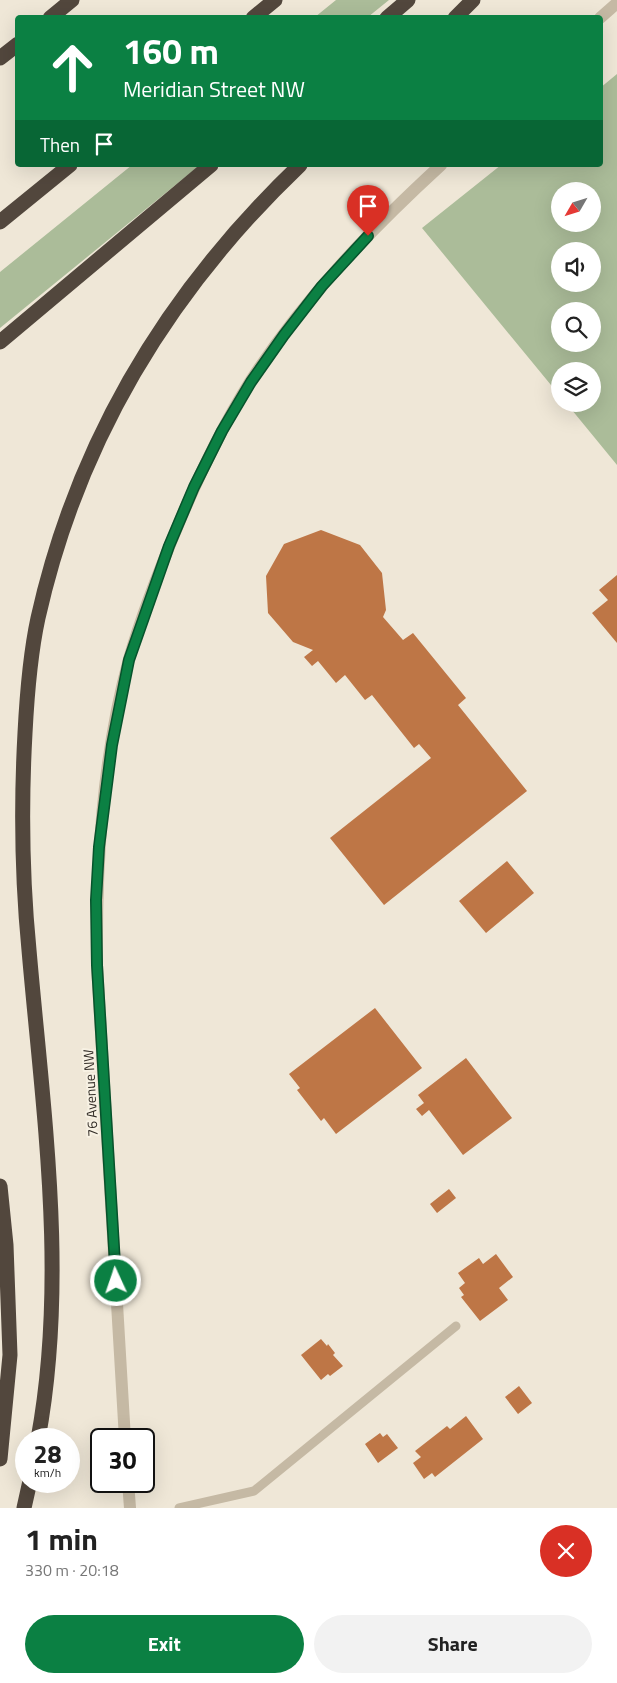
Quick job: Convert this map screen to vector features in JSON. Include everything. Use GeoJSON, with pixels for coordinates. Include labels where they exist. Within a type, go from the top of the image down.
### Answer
{"type":"FeatureCollection","features":[{"type":"Feature","properties":{"kind":"highway"},"geometry":{"type":"LineString","coordinates":[[54,15],[72,0]]}},
{"type":"Feature","properties":{"kind":"highway"},"geometry":{"type":"LineString","coordinates":[[257,15],[275,0]]}},
{"type":"Feature","properties":{"kind":"highway"},"geometry":{"type":"LineString","coordinates":[[390,15],[408,0]]}},
{"type":"Feature","properties":{"kind":"highway"},"geometry":{"type":"LineString","coordinates":[[458,15],[473,0]]}},
{"type":"Feature","properties":{"kind":"highway"},"geometry":{"type":"LineString","coordinates":[[0,58],[15,46]]}},
{"type":"Feature","properties":{"kind":"highway"},"geometry":{"type":"LineString","coordinates":[[0,222],[68,167]]}},
{"type":"Feature","properties":{"kind":"highway"},"geometry":{"type":"LineString","coordinates":[[0,342],[209,167]]}},
{"type":"Feature","properties":{"kind":"highway"},"geometry":{"type":"LineString","coordinates":[[39,1428],[49,1352],[52,1236],[49,1168],[28,945],[22,778],[27,695],[38,621],[54,555],[70,507],[90,457],[122,391],[160,331],[204,269],[243,223],[298,167]]}},
{"type":"Feature","properties":{"kind":"highway"},"geometry":{"type":"LineString","coordinates":[[0,1186],[6,1245],[10,1355],[0,1459]]}},
{"type":"Feature","properties":{"kind":"highway"},"geometry":{"type":"LineString","coordinates":[[24,1508],[27,1493]]}},
{"type":"Feature","properties":{"kind":"street"},"geometry":{"type":"LineString","coordinates":[[603,15],[617,3]]}},
{"type":"Feature","properties":{"kind":"street","name":"76 Avenue NW"},"geometry":{"type":"LineString","coordinates":[[124,1428],[97,965],[96,900],[99,847],[112,745],[129,660],[150,598],[194,487],[222,431],[251,382],[322,286],[393,209],[439,167]]}},
{"type":"Feature","properties":{"kind":"street"},"geometry":{"type":"LineString","coordinates":[[129,1493],[130,1508]]}},
{"type":"Feature","properties":{"kind":"lane"},"geometry":{"type":"LineString","coordinates":[[179,1508],[254,1491],[456,1326]]}},
{"type":"Feature","properties":{"kind":"green space"},"geometry":{"type":"Polygon","coordinates":[[[336,0],[389,0],[370,15],[317,15],[336,0]]]}},
{"type":"Feature","properties":{"kind":"green space"},"geometry":{"type":"Polygon","coordinates":[[[617,74],[617,465],[574,412],[601,412],[601,362],[551,362],[551,385],[422,228],[498,167],[603,167],[603,86],[617,74]]]}},
{"type":"Feature","properties":{"kind":"green space"},"geometry":{"type":"Polygon","coordinates":[[[130,167],[198,167],[0,328],[0,272],[130,167]]]}},
{"type":"Feature","properties":{"kind":"building"},"geometry":{"type":"Polygon","coordinates":[[[321,530],[360,545],[382,573],[386,610],[383,617],[403,640],[413,633],[466,698],[458,705],[527,791],[384,905],[330,838],[431,758],[419,744],[414,748],[372,695],[365,700],[345,675],[336,683],[318,661],[312,666],[304,657],[313,650],[293,642],[268,613],[266,576],[284,544],[321,530]]]}},
{"type":"Feature","properties":{"kind":"building"},"geometry":{"type":"Polygon","coordinates":[[[617,575],[617,643],[592,613],[608,600],[599,590],[617,575]]]}},
{"type":"Feature","properties":{"kind":"building"},"geometry":{"type":"Polygon","coordinates":[[[507,861],[534,893],[486,933],[459,901],[507,861]]]}},
{"type":"Feature","properties":{"kind":"building"},"geometry":{"type":"Polygon","coordinates":[[[375,1008],[422,1068],[336,1134],[324,1118],[321,1121],[297,1090],[300,1088],[289,1074],[375,1008]]]}},
{"type":"Feature","properties":{"kind":"building"},"geometry":{"type":"Polygon","coordinates":[[[466,1058],[512,1118],[463,1155],[429,1110],[422,1116],[416,1109],[424,1103],[418,1095],[466,1058]]]}},
{"type":"Feature","properties":{"kind":"building"},"geometry":{"type":"Polygon","coordinates":[[[449,1189],[456,1198],[437,1213],[430,1204],[449,1189]]]}},
{"type":"Feature","properties":{"kind":"building"},"geometry":{"type":"Polygon","coordinates":[[[496,1254],[513,1277],[499,1288],[508,1300],[480,1321],[461,1297],[464,1295],[459,1288],[465,1283],[458,1273],[479,1258],[483,1264],[496,1254]]]}},
{"type":"Feature","properties":{"kind":"building"},"geometry":{"type":"Polygon","coordinates":[[[321,1339],[327,1346],[328,1344],[335,1353],[333,1355],[343,1366],[321,1380],[301,1355],[321,1339]]]}},
{"type":"Feature","properties":{"kind":"building"},"geometry":{"type":"Polygon","coordinates":[[[519,1386],[532,1403],[518,1414],[505,1397],[519,1386]]]}},
{"type":"Feature","properties":{"kind":"building"},"geometry":{"type":"Polygon","coordinates":[[[466,1416],[483,1439],[435,1477],[432,1473],[424,1479],[413,1463],[421,1457],[415,1451],[447,1426],[450,1429],[466,1416]]]}},
{"type":"Feature","properties":{"kind":"building"},"geometry":{"type":"Polygon","coordinates":[[[380,1433],[383,1437],[387,1434],[398,1448],[378,1463],[365,1444],[380,1433]]]}},
{"type":"Feature","properties":{"kind":"route"},"geometry":{"type":"LineString","coordinates":[[116,1281],[97,965],[96,900],[104,802],[112,745],[129,660],[169,546],[194,487],[222,431],[251,382],[284,335],[322,286],[368,236]]}}]}
